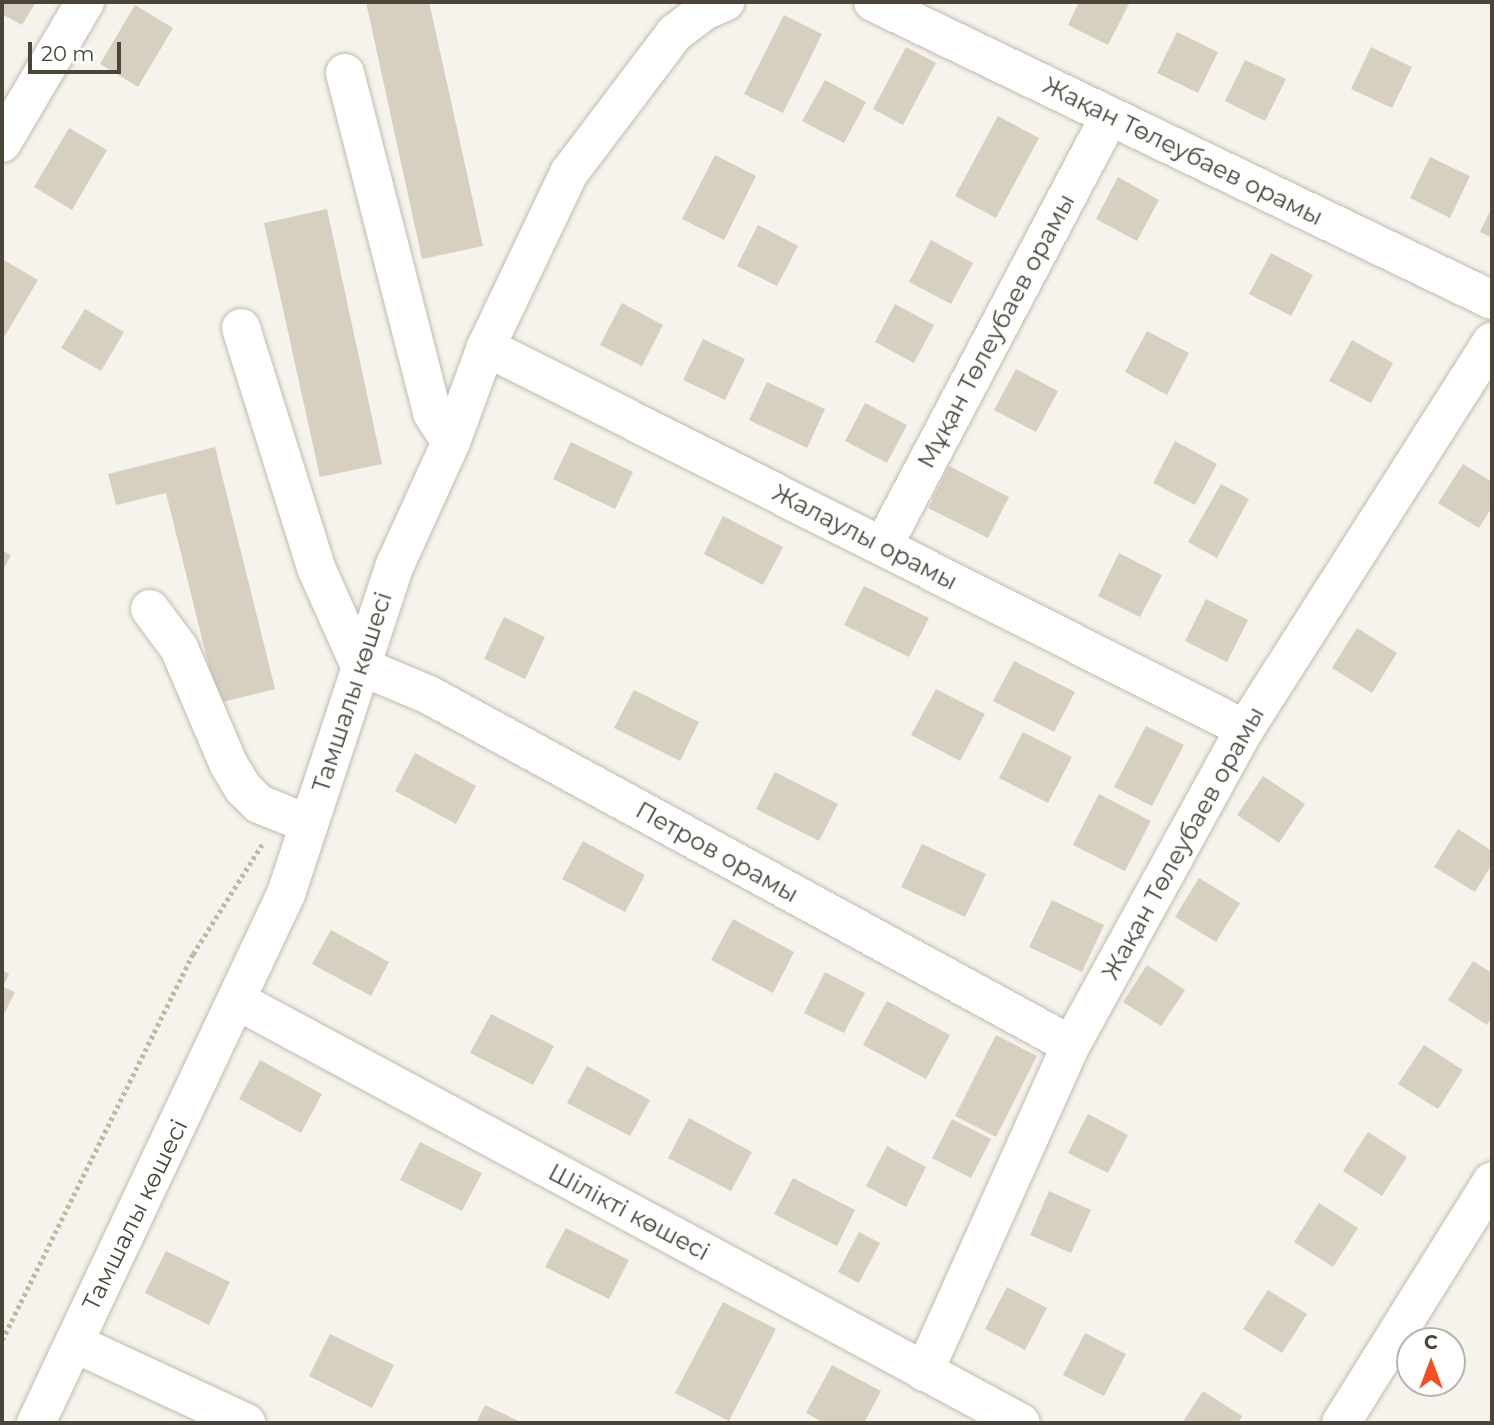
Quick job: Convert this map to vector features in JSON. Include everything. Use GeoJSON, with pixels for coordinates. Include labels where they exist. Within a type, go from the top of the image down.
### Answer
{"type":"FeatureCollection","features":[{"type":"Feature","properties":{"kind":"street"},"geometry":{"type":"LineString","coordinates":[[2,143],[85,2]]}},
{"type":"Feature","properties":{"kind":"street","name":"Тамшалы көшесі"},"geometry":{"type":"LineString","coordinates":[[36,1423],[238,1001],[286,894],[295,818],[360,666],[395,565],[451,442],[486,347],[569,173],[675,33],[706,10],[725,2]]}},
{"type":"Feature","properties":{"kind":"street","name":"Жақан Төлеубаев орамы"},"geometry":{"type":"LineString","coordinates":[[873,2],[1492,300]]}},
{"type":"Feature","properties":{"kind":"street"},"geometry":{"type":"LineString","coordinates":[[345,73],[432,413],[451,442]]}},
{"type":"Feature","properties":{"kind":"street","name":"Мұқан Төлеубаев орамы"},"geometry":{"type":"LineString","coordinates":[[883,545],[1110,116]]}},
{"type":"Feature","properties":{"kind":"street"},"geometry":{"type":"LineString","coordinates":[[241,328],[317,570],[360,666]]}},
{"type":"Feature","properties":{"kind":"street","name":"Жақан Төлеубаев орамы"},"geometry":{"type":"LineString","coordinates":[[924,1372],[1071,1045],[1245,729],[1492,342]]}},
{"type":"Feature","properties":{"kind":"street","name":"Жалаулы орамы"},"geometry":{"type":"LineString","coordinates":[[486,347],[1245,729]]}},
{"type":"Feature","properties":{"kind":"street"},"geometry":{"type":"LineString","coordinates":[[150,608],[179,648],[229,765],[258,804],[295,818]]}},
{"type":"Feature","properties":{"kind":"street","name":"Петров орамы"},"geometry":{"type":"LineString","coordinates":[[360,666],[429,695],[1071,1045]]}},
{"type":"Feature","properties":{"kind":"street","name":"Шілікті көшесі"},"geometry":{"type":"LineString","coordinates":[[238,1001],[1021,1423]]}},
{"type":"Feature","properties":{"kind":"street"},"geometry":{"type":"LineString","coordinates":[[1340,1423],[1492,1181]]}},
{"type":"Feature","properties":{"kind":"street"},"geometry":{"type":"LineString","coordinates":[[74,1343],[246,1423]]}},
{"type":"Feature","properties":{"kind":"path"},"geometry":{"type":"LineString","coordinates":[[2,1340],[193,954],[295,818]]}},
{"type":"Feature","properties":{"kind":"building"},"geometry":{"type":"Polygon","coordinates":[[[2,2],[36,2],[22,25],[2,14],[2,2]]]}},
{"type":"Feature","properties":{"kind":"building"},"geometry":{"type":"Polygon","coordinates":[[[366,2],[429,2],[483,246],[422,259],[366,2]]]}},
{"type":"Feature","properties":{"kind":"building"},"geometry":{"type":"Polygon","coordinates":[[[1079,2],[1129,4],[1108,45],[1068,25],[1079,2]]]}},
{"type":"Feature","properties":{"kind":"building"},"geometry":{"type":"Polygon","coordinates":[[[135,5],[173,28],[138,87],[100,64],[135,5]]]}},
{"type":"Feature","properties":{"kind":"building"},"geometry":{"type":"Polygon","coordinates":[[[784,15],[822,34],[783,113],[744,94],[784,15]]]}},
{"type":"Feature","properties":{"kind":"building"},"geometry":{"type":"Polygon","coordinates":[[[1177,32],[1218,52],[1198,93],[1157,73],[1177,32]]]}},
{"type":"Feature","properties":{"kind":"building"},"geometry":{"type":"Polygon","coordinates":[[[906,47],[936,63],[903,125],[873,109],[906,47]]]}},
{"type":"Feature","properties":{"kind":"building"},"geometry":{"type":"Polygon","coordinates":[[[1371,47],[1412,67],[1392,108],[1351,89],[1371,47]]]}},
{"type":"Feature","properties":{"kind":"building"},"geometry":{"type":"Polygon","coordinates":[[[1245,60],[1286,79],[1265,121],[1225,101],[1245,60]]]}},
{"type":"Feature","properties":{"kind":"building"},"geometry":{"type":"Polygon","coordinates":[[[825,80],[866,102],[844,143],[802,121],[825,80]]]}},
{"type":"Feature","properties":{"kind":"building"},"geometry":{"type":"Polygon","coordinates":[[[998,116],[1039,138],[996,218],[955,196],[998,116]]]}},
{"type":"Feature","properties":{"kind":"building"},"geometry":{"type":"Polygon","coordinates":[[[69,128],[107,150],[72,210],[34,187],[69,128]]]}},
{"type":"Feature","properties":{"kind":"building"},"geometry":{"type":"Polygon","coordinates":[[[715,155],[756,176],[724,240],[682,219],[715,155]]]}},
{"type":"Feature","properties":{"kind":"building"},"geometry":{"type":"Polygon","coordinates":[[[1430,157],[1470,176],[1450,218],[1410,198],[1430,157]]]}},
{"type":"Feature","properties":{"kind":"building"},"geometry":{"type":"Polygon","coordinates":[[[1118,177],[1159,200],[1137,241],[1096,219],[1118,177]]]}},
{"type":"Feature","properties":{"kind":"building"},"geometry":{"type":"Polygon","coordinates":[[[1492,207],[1492,238],[1480,232],[1492,207]]]}},
{"type":"Feature","properties":{"kind":"building"},"geometry":{"type":"Polygon","coordinates":[[[327,209],[382,464],[320,477],[264,223],[327,209]]]}},
{"type":"Feature","properties":{"kind":"building"},"geometry":{"type":"Polygon","coordinates":[[[758,225],[798,246],[777,286],[737,266],[758,225]]]}},
{"type":"Feature","properties":{"kind":"building"},"geometry":{"type":"Polygon","coordinates":[[[931,240],[973,263],[951,304],[909,282],[931,240]]]}},
{"type":"Feature","properties":{"kind":"building"},"geometry":{"type":"Polygon","coordinates":[[[1271,253],[1313,275],[1291,316],[1249,294],[1271,253]]]}},
{"type":"Feature","properties":{"kind":"building"},"geometry":{"type":"Polygon","coordinates":[[[2,259],[38,280],[3,339],[2,338],[2,259]]]}},
{"type":"Feature","properties":{"kind":"building"},"geometry":{"type":"Polygon","coordinates":[[[622,303],[663,325],[642,366],[600,345],[622,303]]]}},
{"type":"Feature","properties":{"kind":"building"},"geometry":{"type":"Polygon","coordinates":[[[895,304],[934,325],[914,363],[875,342],[895,304]]]}},
{"type":"Feature","properties":{"kind":"building"},"geometry":{"type":"Polygon","coordinates":[[[85,309],[124,332],[101,371],[61,348],[85,309]]]}},
{"type":"Feature","properties":{"kind":"building"},"geometry":{"type":"Polygon","coordinates":[[[1147,331],[1189,353],[1167,395],[1125,372],[1147,331]]]}},
{"type":"Feature","properties":{"kind":"building"},"geometry":{"type":"Polygon","coordinates":[[[703,339],[745,359],[725,400],[683,380],[703,339]]]}},
{"type":"Feature","properties":{"kind":"building"},"geometry":{"type":"Polygon","coordinates":[[[1352,340],[1393,363],[1371,403],[1329,381],[1352,340]]]}},
{"type":"Feature","properties":{"kind":"building"},"geometry":{"type":"Polygon","coordinates":[[[1016,369],[1058,391],[1036,432],[994,410],[1016,369]]]}},
{"type":"Feature","properties":{"kind":"building"},"geometry":{"type":"Polygon","coordinates":[[[767,382],[825,409],[807,448],[749,420],[767,382]]]}},
{"type":"Feature","properties":{"kind":"building"},"geometry":{"type":"Polygon","coordinates":[[[865,403],[907,425],[887,463],[845,441],[865,403]]]}},
{"type":"Feature","properties":{"kind":"building"},"geometry":{"type":"Polygon","coordinates":[[[1175,441],[1217,464],[1195,505],[1153,483],[1175,441]]]}},
{"type":"Feature","properties":{"kind":"building"},"geometry":{"type":"Polygon","coordinates":[[[571,442],[633,472],[615,509],[553,479],[571,442]]]}},
{"type":"Feature","properties":{"kind":"building"},"geometry":{"type":"Polygon","coordinates":[[[215,447],[275,689],[218,703],[166,493],[116,505],[108,474],[215,447]]]}},
{"type":"Feature","properties":{"kind":"building"},"geometry":{"type":"Polygon","coordinates":[[[1463,464],[1492,482],[1492,507],[1479,528],[1438,503],[1463,464]]]}},
{"type":"Feature","properties":{"kind":"building"},"geometry":{"type":"Polygon","coordinates":[[[949,466],[1009,497],[988,538],[928,508],[949,466]]]}},
{"type":"Feature","properties":{"kind":"building"},"geometry":{"type":"Polygon","coordinates":[[[1221,484],[1249,499],[1217,558],[1188,542],[1221,484]]]}},
{"type":"Feature","properties":{"kind":"building"},"geometry":{"type":"Polygon","coordinates":[[[723,516],[783,547],[763,585],[704,554],[723,516]]]}},
{"type":"Feature","properties":{"kind":"building"},"geometry":{"type":"Polygon","coordinates":[[[2,550],[11,555],[2,572],[2,550]]]}},
{"type":"Feature","properties":{"kind":"building"},"geometry":{"type":"Polygon","coordinates":[[[1119,553],[1162,575],[1140,617],[1098,596],[1119,553]]]}},
{"type":"Feature","properties":{"kind":"building"},"geometry":{"type":"Polygon","coordinates":[[[864,586],[929,618],[909,657],[844,625],[864,586]]]}},
{"type":"Feature","properties":{"kind":"building"},"geometry":{"type":"Polygon","coordinates":[[[1206,599],[1248,620],[1227,662],[1185,641],[1206,599]]]}},
{"type":"Feature","properties":{"kind":"building"},"geometry":{"type":"Polygon","coordinates":[[[504,617],[545,637],[525,679],[484,659],[504,617]]]}},
{"type":"Feature","properties":{"kind":"building"},"geometry":{"type":"Polygon","coordinates":[[[1357,628],[1397,653],[1372,693],[1332,668],[1357,628]]]}},
{"type":"Feature","properties":{"kind":"building"},"geometry":{"type":"Polygon","coordinates":[[[1014,661],[1075,692],[1054,732],[993,701],[1014,661]]]}},
{"type":"Feature","properties":{"kind":"building"},"geometry":{"type":"Polygon","coordinates":[[[936,689],[985,714],[960,761],[911,735],[936,689]]]}},
{"type":"Feature","properties":{"kind":"building"},"geometry":{"type":"Polygon","coordinates":[[[634,690],[699,722],[680,761],[614,728],[634,690]]]}},
{"type":"Feature","properties":{"kind":"building"},"geometry":{"type":"Polygon","coordinates":[[[1146,726],[1184,745],[1152,806],[1114,787],[1146,726]]]}},
{"type":"Feature","properties":{"kind":"building"},"geometry":{"type":"Polygon","coordinates":[[[1023,732],[1072,757],[1048,803],[999,778],[1023,732]]]}},
{"type":"Feature","properties":{"kind":"building"},"geometry":{"type":"Polygon","coordinates":[[[415,753],[476,786],[456,824],[395,791],[415,753]]]}},
{"type":"Feature","properties":{"kind":"building"},"geometry":{"type":"Polygon","coordinates":[[[775,772],[838,804],[819,841],[756,809],[775,772]]]}},
{"type":"Feature","properties":{"kind":"building"},"geometry":{"type":"Polygon","coordinates":[[[1263,776],[1305,804],[1279,843],[1237,815],[1263,776]]]}},
{"type":"Feature","properties":{"kind":"building"},"geometry":{"type":"Polygon","coordinates":[[[1099,794],[1151,821],[1125,871],[1073,845],[1099,794]]]}},
{"type":"Feature","properties":{"kind":"building"},"geometry":{"type":"Polygon","coordinates":[[[1458,829],[1492,851],[1492,864],[1475,892],[1434,867],[1458,829]]]}},
{"type":"Feature","properties":{"kind":"building"},"geometry":{"type":"Polygon","coordinates":[[[583,841],[645,875],[625,912],[562,879],[583,841]]]}},
{"type":"Feature","properties":{"kind":"building"},"geometry":{"type":"Polygon","coordinates":[[[922,844],[986,874],[965,917],[901,887],[922,844]]]}},
{"type":"Feature","properties":{"kind":"building"},"geometry":{"type":"Polygon","coordinates":[[[1199,878],[1240,903],[1216,942],[1175,917],[1199,878]]]}},
{"type":"Feature","properties":{"kind":"building"},"geometry":{"type":"Polygon","coordinates":[[[1052,900],[1104,925],[1082,972],[1029,947],[1052,900]]]}},
{"type":"Feature","properties":{"kind":"building"},"geometry":{"type":"Polygon","coordinates":[[[733,919],[794,952],[773,993],[711,960],[733,919]]]}},
{"type":"Feature","properties":{"kind":"building"},"geometry":{"type":"Polygon","coordinates":[[[331,930],[389,962],[371,996],[312,964],[331,930]]]}},
{"type":"Feature","properties":{"kind":"building"},"geometry":{"type":"Polygon","coordinates":[[[1473,961],[1492,973],[1492,1017],[1487,1025],[1448,1000],[1473,961]]]}},
{"type":"Feature","properties":{"kind":"building"},"geometry":{"type":"Polygon","coordinates":[[[1147,965],[1185,990],[1161,1026],[1123,1002],[1147,965]]]}},
{"type":"Feature","properties":{"kind":"building"},"geometry":{"type":"Polygon","coordinates":[[[2,970],[9,974],[3,987],[15,992],[2,1018],[2,970]]]}},
{"type":"Feature","properties":{"kind":"building"},"geometry":{"type":"Polygon","coordinates":[[[825,972],[865,993],[844,1033],[804,1013],[825,972]]]}},
{"type":"Feature","properties":{"kind":"building"},"geometry":{"type":"Polygon","coordinates":[[[887,1001],[950,1035],[926,1079],[863,1045],[887,1001]]]}},
{"type":"Feature","properties":{"kind":"building"},"geometry":{"type":"Polygon","coordinates":[[[491,1014],[554,1046],[533,1085],[470,1053],[491,1014]]]}},
{"type":"Feature","properties":{"kind":"building"},"geometry":{"type":"Polygon","coordinates":[[[996,1035],[1037,1056],[996,1137],[955,1116],[996,1035]]]}},
{"type":"Feature","properties":{"kind":"building"},"geometry":{"type":"Polygon","coordinates":[[[1424,1045],[1463,1070],[1438,1109],[1398,1084],[1424,1045]]]}},
{"type":"Feature","properties":{"kind":"building"},"geometry":{"type":"Polygon","coordinates":[[[260,1060],[322,1094],[301,1133],[239,1099],[260,1060]]]}},
{"type":"Feature","properties":{"kind":"building"},"geometry":{"type":"Polygon","coordinates":[[[587,1066],[650,1100],[630,1136],[567,1103],[587,1066]]]}},
{"type":"Feature","properties":{"kind":"building"},"geometry":{"type":"Polygon","coordinates":[[[1088,1114],[1128,1135],[1108,1173],[1068,1153],[1088,1114]]]}},
{"type":"Feature","properties":{"kind":"building"},"geometry":{"type":"Polygon","coordinates":[[[689,1118],[752,1152],[731,1191],[668,1158],[689,1118]]]}},
{"type":"Feature","properties":{"kind":"building"},"geometry":{"type":"Polygon","coordinates":[[[952,1119],[991,1139],[971,1178],[932,1158],[952,1119]]]}},
{"type":"Feature","properties":{"kind":"building"},"geometry":{"type":"Polygon","coordinates":[[[1368,1132],[1407,1157],[1382,1196],[1343,1171],[1368,1132]]]}},
{"type":"Feature","properties":{"kind":"building"},"geometry":{"type":"Polygon","coordinates":[[[420,1142],[482,1173],[462,1211],[400,1180],[420,1142]]]}},
{"type":"Feature","properties":{"kind":"building"},"geometry":{"type":"Polygon","coordinates":[[[887,1146],[926,1167],[906,1207],[866,1186],[887,1146]]]}},
{"type":"Feature","properties":{"kind":"building"},"geometry":{"type":"Polygon","coordinates":[[[793,1178],[855,1210],[837,1246],[774,1214],[793,1178]]]}},
{"type":"Feature","properties":{"kind":"building"},"geometry":{"type":"Polygon","coordinates":[[[1049,1191],[1091,1210],[1071,1253],[1030,1235],[1049,1191]]]}},
{"type":"Feature","properties":{"kind":"building"},"geometry":{"type":"Polygon","coordinates":[[[1319,1203],[1358,1228],[1333,1267],[1294,1242],[1319,1203]]]}},
{"type":"Feature","properties":{"kind":"building"},"geometry":{"type":"Polygon","coordinates":[[[566,1228],[629,1260],[609,1299],[545,1267],[566,1228]]]}},
{"type":"Feature","properties":{"kind":"building"},"geometry":{"type":"Polygon","coordinates":[[[859,1232],[880,1243],[859,1283],[838,1272],[859,1232]]]}},
{"type":"Feature","properties":{"kind":"building"},"geometry":{"type":"Polygon","coordinates":[[[166,1251],[230,1282],[209,1325],[145,1293],[166,1251]]]}},
{"type":"Feature","properties":{"kind":"building"},"geometry":{"type":"Polygon","coordinates":[[[1007,1287],[1047,1308],[1025,1350],[985,1329],[1007,1287]]]}},
{"type":"Feature","properties":{"kind":"building"},"geometry":{"type":"Polygon","coordinates":[[[1268,1290],[1307,1314],[1282,1353],[1243,1329],[1268,1290]]]}},
{"type":"Feature","properties":{"kind":"building"},"geometry":{"type":"Polygon","coordinates":[[[723,1302],[776,1329],[729,1421],[675,1393],[723,1302]]]}},
{"type":"Feature","properties":{"kind":"building"},"geometry":{"type":"Polygon","coordinates":[[[1085,1333],[1126,1354],[1104,1396],[1063,1375],[1085,1333]]]}},
{"type":"Feature","properties":{"kind":"building"},"geometry":{"type":"Polygon","coordinates":[[[330,1334],[394,1365],[372,1408],[309,1376],[330,1334]]]}},
{"type":"Feature","properties":{"kind":"building"},"geometry":{"type":"Polygon","coordinates":[[[832,1365],[881,1391],[864,1423],[824,1423],[806,1413],[832,1365]]]}},
{"type":"Feature","properties":{"kind":"building"},"geometry":{"type":"Polygon","coordinates":[[[1203,1391],[1242,1416],[1238,1423],[1182,1423],[1203,1391]]]}},
{"type":"Feature","properties":{"kind":"building"},"geometry":{"type":"Polygon","coordinates":[[[485,1405],[523,1423],[476,1423],[485,1405]]]}}]}
